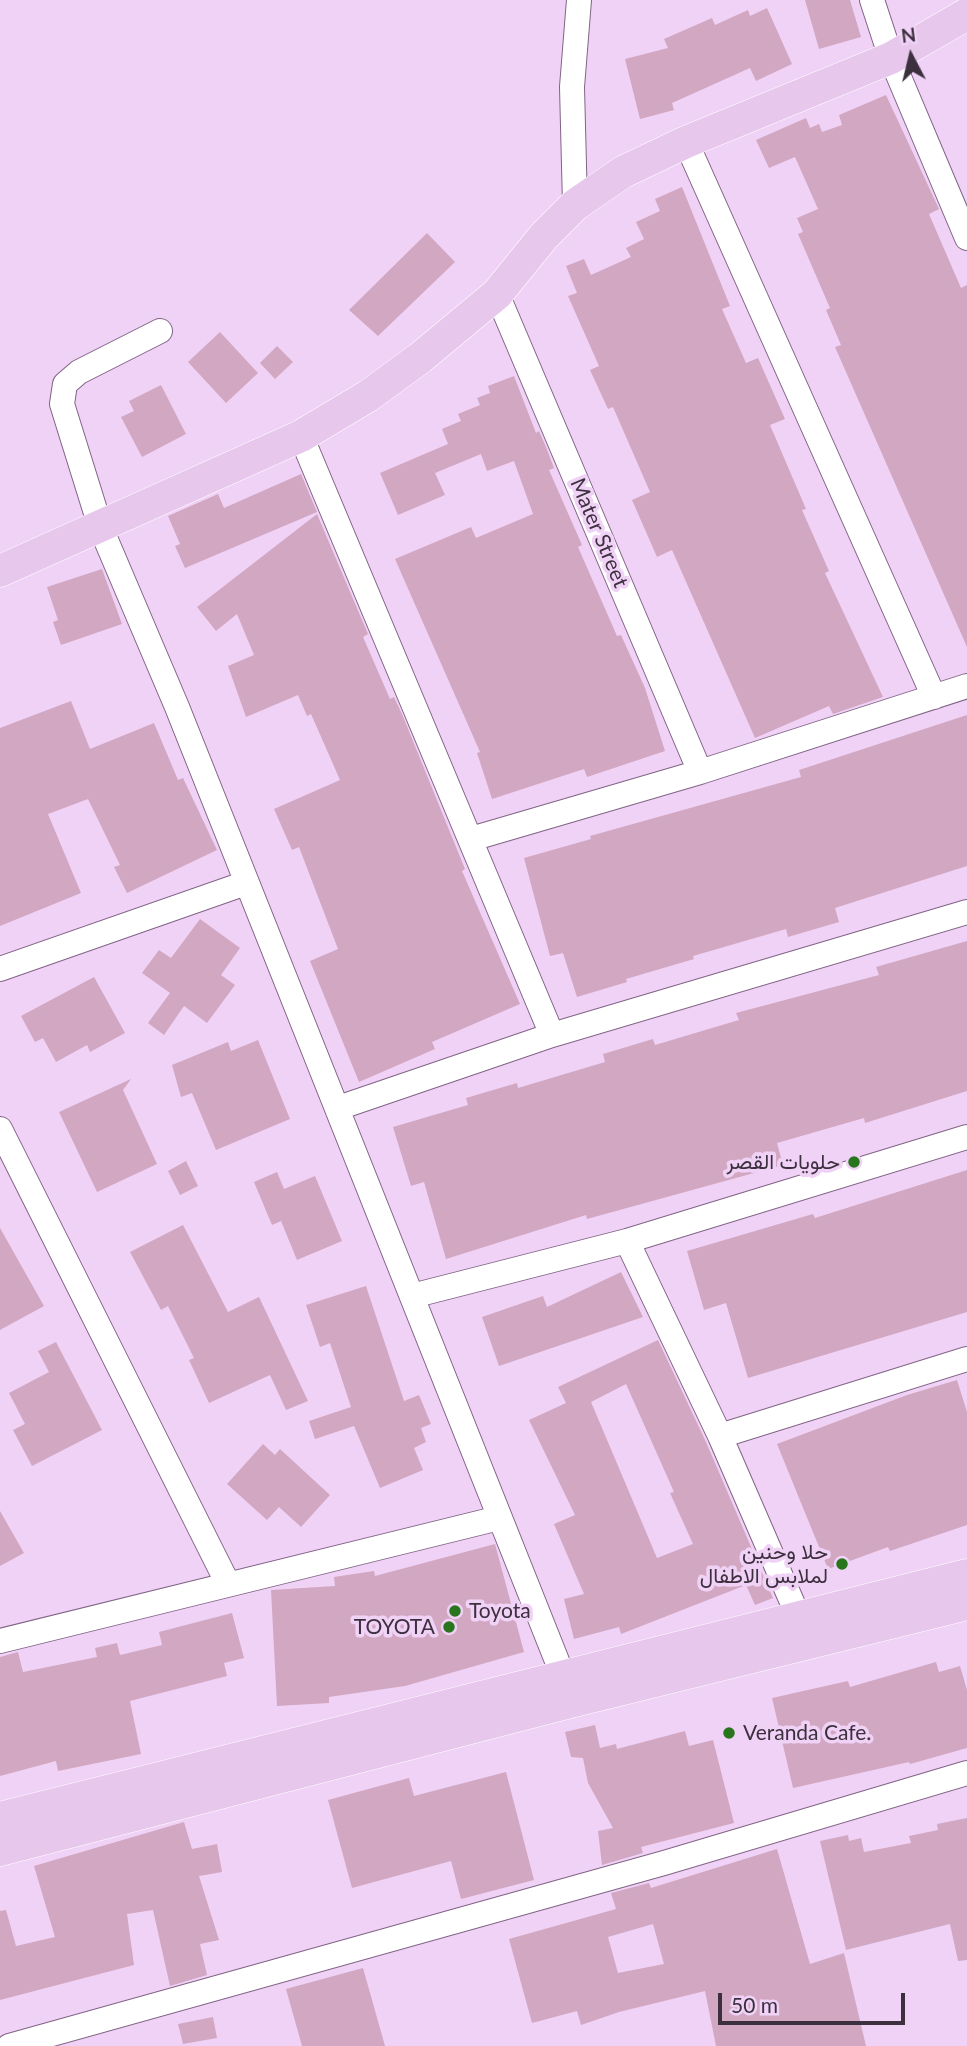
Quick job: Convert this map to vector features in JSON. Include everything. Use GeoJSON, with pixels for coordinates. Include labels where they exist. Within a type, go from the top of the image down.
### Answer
{"type":"FeatureCollection","features":[{"type":"Feature","properties":{"kind":"main road"},"geometry":{"type":"LineString","coordinates":[[0,571],[301,436],[368,396],[420,358],[497,294],[544,236],[575,205],[623,173],[687,142],[891,58],[967,14]]}},
{"type":"Feature","properties":{"kind":"main road"},"geometry":{"type":"LineString","coordinates":[[0,1850],[569,1690],[799,1618],[967,1575]]}},
{"type":"Feature","properties":{"kind":"main road"},"geometry":{"type":"LineString","coordinates":[[0,1818],[967,1604]]}},
{"type":"Feature","properties":{"kind":"street"},"geometry":{"type":"LineString","coordinates":[[575,205],[572,87],[579,0]]}},
{"type":"Feature","properties":{"kind":"street"},"geometry":{"type":"LineString","coordinates":[[872,0],[891,58],[967,237]]}},
{"type":"Feature","properties":{"kind":"street"},"geometry":{"type":"LineString","coordinates":[[687,142],[934,697]]}},
{"type":"Feature","properties":{"kind":"street","name":"Mater Street"},"geometry":{"type":"LineString","coordinates":[[497,294],[700,772]]}},
{"type":"Feature","properties":{"kind":"street"},"geometry":{"type":"LineString","coordinates":[[160,331],[79,372],[65,384],[62,404],[100,526],[338,1108],[569,1690]]}},
{"type":"Feature","properties":{"kind":"street"},"geometry":{"type":"LineString","coordinates":[[301,436],[552,1035]]}},
{"type":"Feature","properties":{"kind":"street"},"geometry":{"type":"LineString","coordinates":[[471,839],[700,772],[967,686]]}},
{"type":"Feature","properties":{"kind":"street"},"geometry":{"type":"LineString","coordinates":[[0,969],[246,883]]}},
{"type":"Feature","properties":{"kind":"street"},"geometry":{"type":"LineString","coordinates":[[338,1108],[552,1035],[967,912]]}},
{"type":"Feature","properties":{"kind":"street"},"geometry":{"type":"LineString","coordinates":[[0,1129],[228,1584]]}},
{"type":"Feature","properties":{"kind":"street"},"geometry":{"type":"LineString","coordinates":[[412,1296],[627,1241],[967,1136]]}},
{"type":"Feature","properties":{"kind":"street"},"geometry":{"type":"LineString","coordinates":[[627,1241],[720,1436],[799,1618]]}},
{"type":"Feature","properties":{"kind":"street"},"geometry":{"type":"LineString","coordinates":[[720,1436],[967,1359]]}},
{"type":"Feature","properties":{"kind":"street"},"geometry":{"type":"LineString","coordinates":[[0,1641],[499,1518]]}},
{"type":"Feature","properties":{"kind":"street"},"geometry":{"type":"LineString","coordinates":[[9,2046],[664,1864],[967,1773]]}},
{"type":"Feature","properties":{"kind":"building"},"geometry":{"type":"Polygon","coordinates":[[[805,0],[850,0],[861,37],[819,49],[805,0]]]}},
{"type":"Feature","properties":{"kind":"building"},"geometry":{"type":"Polygon","coordinates":[[[767,8],[792,64],[756,81],[750,68],[672,103],[674,110],[640,119],[625,59],[668,48],[664,39],[712,18],[715,25],[748,10],[750,16],[767,8]]]}},
{"type":"Feature","properties":{"kind":"building"},"geometry":{"type":"Polygon","coordinates":[[[886,95],[939,209],[929,214],[961,288],[967,285],[967,647],[835,347],[841,345],[826,310],[830,308],[798,234],[803,232],[797,218],[818,209],[795,157],[769,168],[756,140],[806,118],[810,128],[819,124],[822,132],[842,125],[839,115],[886,95]]]}},
{"type":"Feature","properties":{"kind":"building"},"geometry":{"type":"Polygon","coordinates":[[[682,187],[730,306],[722,309],[746,363],[758,358],[785,419],[770,425],[806,509],[802,510],[829,571],[825,573],[883,697],[833,714],[829,706],[755,738],[672,550],[657,557],[632,500],[650,492],[613,407],[608,409],[590,370],[599,366],[568,296],[577,293],[566,266],[584,259],[591,275],[631,257],[626,248],[644,239],[636,222],[660,211],[655,199],[682,187]]]}},
{"type":"Feature","properties":{"kind":"building"},"geometry":{"type":"Polygon","coordinates":[[[427,233],[455,262],[378,336],[349,310],[427,233]]]}},
{"type":"Feature","properties":{"kind":"building"},"geometry":{"type":"Polygon","coordinates":[[[220,332],[258,373],[226,403],[188,362],[220,332]]]}},
{"type":"Feature","properties":{"kind":"building"},"geometry":{"type":"Polygon","coordinates":[[[277,346],[293,362],[275,379],[260,363],[277,346]]]}},
{"type":"Feature","properties":{"kind":"building"},"geometry":{"type":"Polygon","coordinates":[[[514,376],[536,433],[539,431],[554,468],[549,470],[582,545],[578,547],[617,636],[621,635],[645,688],[665,751],[587,777],[584,769],[492,799],[477,753],[480,752],[395,559],[471,527],[476,538],[533,514],[514,461],[487,471],[481,454],[435,473],[445,495],[398,515],[380,473],[448,444],[442,429],[461,421],[458,414],[480,405],[477,398],[490,393],[488,386],[514,376]]]}},
{"type":"Feature","properties":{"kind":"building"},"geometry":{"type":"Polygon","coordinates":[[[161,385],[186,434],[142,457],[121,417],[134,411],[129,401],[161,385]]]}},
{"type":"Feature","properties":{"kind":"building"},"geometry":{"type":"Polygon","coordinates":[[[301,474],[317,512],[185,568],[175,546],[180,544],[168,516],[218,494],[224,508],[301,474]]]}},
{"type":"Feature","properties":{"kind":"building"},"geometry":{"type":"Polygon","coordinates":[[[317,514],[368,634],[363,637],[390,699],[394,697],[402,714],[465,869],[462,871],[520,1004],[432,1042],[435,1049],[359,1082],[310,961],[338,949],[299,847],[292,850],[274,809],[340,780],[311,714],[307,716],[298,695],[246,717],[228,666],[254,655],[237,614],[216,631],[197,607],[317,514]]]}},
{"type":"Feature","properties":{"kind":"building"},"geometry":{"type":"Polygon","coordinates":[[[102,569],[122,624],[61,645],[53,622],[58,620],[47,587],[102,569]]]}},
{"type":"Feature","properties":{"kind":"building"},"geometry":{"type":"Polygon","coordinates":[[[71,701],[90,749],[154,723],[178,780],[183,778],[217,850],[127,893],[114,867],[120,865],[88,799],[48,814],[81,893],[0,926],[0,728],[71,701]]]}},
{"type":"Feature","properties":{"kind":"building"},"geometry":{"type":"Polygon","coordinates":[[[967,715],[967,866],[835,908],[839,922],[788,937],[786,929],[693,956],[694,959],[577,997],[563,953],[550,956],[524,858],[591,839],[590,836],[801,777],[799,770],[967,715]]]}},
{"type":"Feature","properties":{"kind":"building"},"geometry":{"type":"Polygon","coordinates":[[[200,919],[240,948],[221,975],[235,985],[207,1023],[184,1006],[164,1035],[148,1023],[170,993],[142,973],[159,950],[171,958],[200,919]]]}},
{"type":"Feature","properties":{"kind":"building"},"geometry":{"type":"Polygon","coordinates":[[[967,941],[967,1091],[865,1123],[864,1118],[777,1143],[783,1165],[587,1219],[586,1215],[446,1259],[424,1182],[411,1186],[393,1127],[468,1105],[466,1098],[517,1083],[518,1088],[605,1062],[603,1054],[653,1039],[655,1045],[739,1020],[736,1013],[879,975],[876,967],[967,941]]]}},
{"type":"Feature","properties":{"kind":"building"},"geometry":{"type":"Polygon","coordinates":[[[94,977],[125,1033],[90,1052],[87,1045],[56,1062],[43,1038],[35,1042],[21,1016],[94,977]]]}},
{"type":"Feature","properties":{"kind":"building"},"geometry":{"type":"Polygon","coordinates":[[[258,1040],[290,1119],[216,1150],[192,1093],[181,1097],[172,1065],[228,1042],[231,1051],[258,1040]]]}},
{"type":"Feature","properties":{"kind":"building"},"geometry":{"type":"Polygon","coordinates":[[[131,1079],[123,1090],[157,1164],[97,1192],[59,1112],[131,1079]]]}},
{"type":"Feature","properties":{"kind":"building"},"geometry":{"type":"Polygon","coordinates":[[[186,1161],[198,1186],[180,1195],[168,1171],[186,1161]]]}},
{"type":"Feature","properties":{"kind":"building"},"geometry":{"type":"Polygon","coordinates":[[[967,1170],[967,1312],[748,1378],[726,1303],[704,1310],[687,1251],[813,1214],[815,1218],[967,1170]]]}},
{"type":"Feature","properties":{"kind":"building"},"geometry":{"type":"Polygon","coordinates":[[[277,1172],[284,1189],[315,1176],[342,1241],[297,1260],[281,1221],[272,1225],[254,1182],[277,1172]]]}},
{"type":"Feature","properties":{"kind":"building"},"geometry":{"type":"Polygon","coordinates":[[[183,1225],[228,1312],[259,1297],[308,1401],[286,1410],[270,1375],[209,1403],[189,1360],[194,1358],[168,1306],[161,1310],[130,1252],[183,1225]]]}},
{"type":"Feature","properties":{"kind":"building"},"geometry":{"type":"Polygon","coordinates":[[[0,1228],[44,1306],[0,1330],[0,1228]]]}},
{"type":"Feature","properties":{"kind":"building"},"geometry":{"type":"Polygon","coordinates":[[[621,1272],[643,1317],[499,1366],[482,1317],[543,1296],[547,1307],[621,1272]]]}},
{"type":"Feature","properties":{"kind":"building"},"geometry":{"type":"Polygon","coordinates":[[[366,1286],[404,1401],[419,1395],[431,1424],[421,1428],[426,1442],[414,1448],[423,1470],[380,1488],[354,1426],[315,1439],[309,1421],[351,1407],[330,1343],[320,1347],[306,1305],[366,1286]]]}},
{"type":"Feature","properties":{"kind":"building"},"geometry":{"type":"Polygon","coordinates":[[[658,1340],[706,1442],[773,1598],[755,1605],[746,1585],[621,1634],[619,1627],[574,1639],[564,1599],[584,1594],[554,1524],[575,1515],[529,1420],[566,1403],[558,1387],[658,1340]],[[626,1384],[591,1402],[657,1558],[693,1544],[670,1493],[674,1492],[626,1384]]]}},
{"type":"Feature","properties":{"kind":"building"},"geometry":{"type":"Polygon","coordinates":[[[56,1342],[102,1430],[32,1466],[13,1430],[25,1424],[9,1393],[49,1372],[38,1351],[56,1342]]]}},
{"type":"Feature","properties":{"kind":"building"},"geometry":{"type":"Polygon","coordinates":[[[957,1380],[967,1412],[967,1525],[890,1551],[888,1547],[828,1569],[777,1444],[907,1395],[957,1380]]]}},
{"type":"Feature","properties":{"kind":"building"},"geometry":{"type":"Polygon","coordinates":[[[263,1444],[275,1455],[280,1449],[330,1495],[301,1527],[279,1507],[267,1520],[227,1484],[263,1444]]]}},
{"type":"Feature","properties":{"kind":"building"},"geometry":{"type":"Polygon","coordinates":[[[0,1511],[24,1553],[0,1566],[0,1511]]]}},
{"type":"Feature","properties":{"kind":"building"},"geometry":{"type":"Polygon","coordinates":[[[495,1544],[524,1652],[405,1686],[329,1697],[329,1703],[277,1706],[271,1590],[335,1586],[334,1577],[374,1571],[375,1576],[495,1544]]]}},
{"type":"Feature","properties":{"kind":"building"},"geometry":{"type":"Polygon","coordinates":[[[232,1613],[244,1658],[224,1663],[227,1676],[130,1701],[141,1754],[58,1771],[56,1761],[0,1776],[0,1657],[18,1652],[23,1672],[97,1657],[95,1648],[117,1643],[120,1655],[162,1645],[159,1632],[232,1613]]]}},
{"type":"Feature","properties":{"kind":"building"},"geometry":{"type":"Polygon","coordinates":[[[936,1662],[939,1672],[960,1666],[967,1690],[967,1748],[910,1764],[909,1762],[793,1788],[772,1698],[848,1681],[850,1687],[936,1662]]]}},
{"type":"Feature","properties":{"kind":"building"},"geometry":{"type":"Polygon","coordinates":[[[595,1725],[600,1748],[616,1744],[617,1749],[685,1731],[689,1746],[713,1740],[734,1823],[641,1847],[643,1853],[602,1865],[598,1831],[613,1828],[588,1783],[583,1758],[571,1757],[565,1732],[595,1725]]]}},
{"type":"Feature","properties":{"kind":"building"},"geometry":{"type":"Polygon","coordinates":[[[506,1772],[534,1880],[461,1899],[451,1861],[352,1888],[328,1800],[409,1778],[414,1796],[506,1772]]]}},
{"type":"Feature","properties":{"kind":"building"},"geometry":{"type":"Polygon","coordinates":[[[967,1818],[967,1960],[958,1961],[950,1924],[846,1950],[820,1841],[848,1835],[849,1841],[861,1838],[864,1852],[911,1843],[909,1836],[938,1830],[937,1824],[967,1818]]]}},
{"type":"Feature","properties":{"kind":"building"},"geometry":{"type":"Polygon","coordinates":[[[184,1822],[192,1849],[217,1844],[222,1872],[199,1876],[219,1940],[200,1944],[207,1975],[170,1986],[153,1910],[127,1914],[134,1965],[0,2000],[0,1911],[6,1910],[16,1946],[55,1937],[34,1866],[184,1822]]]}},
{"type":"Feature","properties":{"kind":"building"},"geometry":{"type":"Polygon","coordinates":[[[777,1849],[810,1964],[844,1953],[866,2046],[716,2046],[705,1991],[619,2012],[581,2025],[577,2011],[532,2023],[509,1939],[616,1909],[611,1893],[649,1883],[651,1888],[777,1849]],[[653,1924],[608,1937],[618,1973],[664,1964],[653,1924]]]}},
{"type":"Feature","properties":{"kind":"building"},"geometry":{"type":"Polygon","coordinates":[[[363,1968],[385,2046],[302,2046],[286,1989],[363,1968]]]}},
{"type":"Feature","properties":{"kind":"building"},"geometry":{"type":"Polygon","coordinates":[[[213,2017],[217,2038],[183,2044],[178,2024],[213,2017]]]}},
{"type":"Feature","properties":{"kind":"place","name":"حلويات القصر"},"geometry":{"type":"Point","coordinates":[854,1162]}},
{"type":"Feature","properties":{"kind":"place","name":"حلا وحنين لملابس الاطفال"},"geometry":{"type":"Point","coordinates":[842,1564]}},
{"type":"Feature","properties":{"kind":"place","name":"Toyota"},"geometry":{"type":"Point","coordinates":[455,1611]}},
{"type":"Feature","properties":{"kind":"place","name":"TOYOTA"},"geometry":{"type":"Point","coordinates":[449,1627]}},
{"type":"Feature","properties":{"kind":"place","name":"Veranda Cafe."},"geometry":{"type":"Point","coordinates":[729,1733]}}]}
